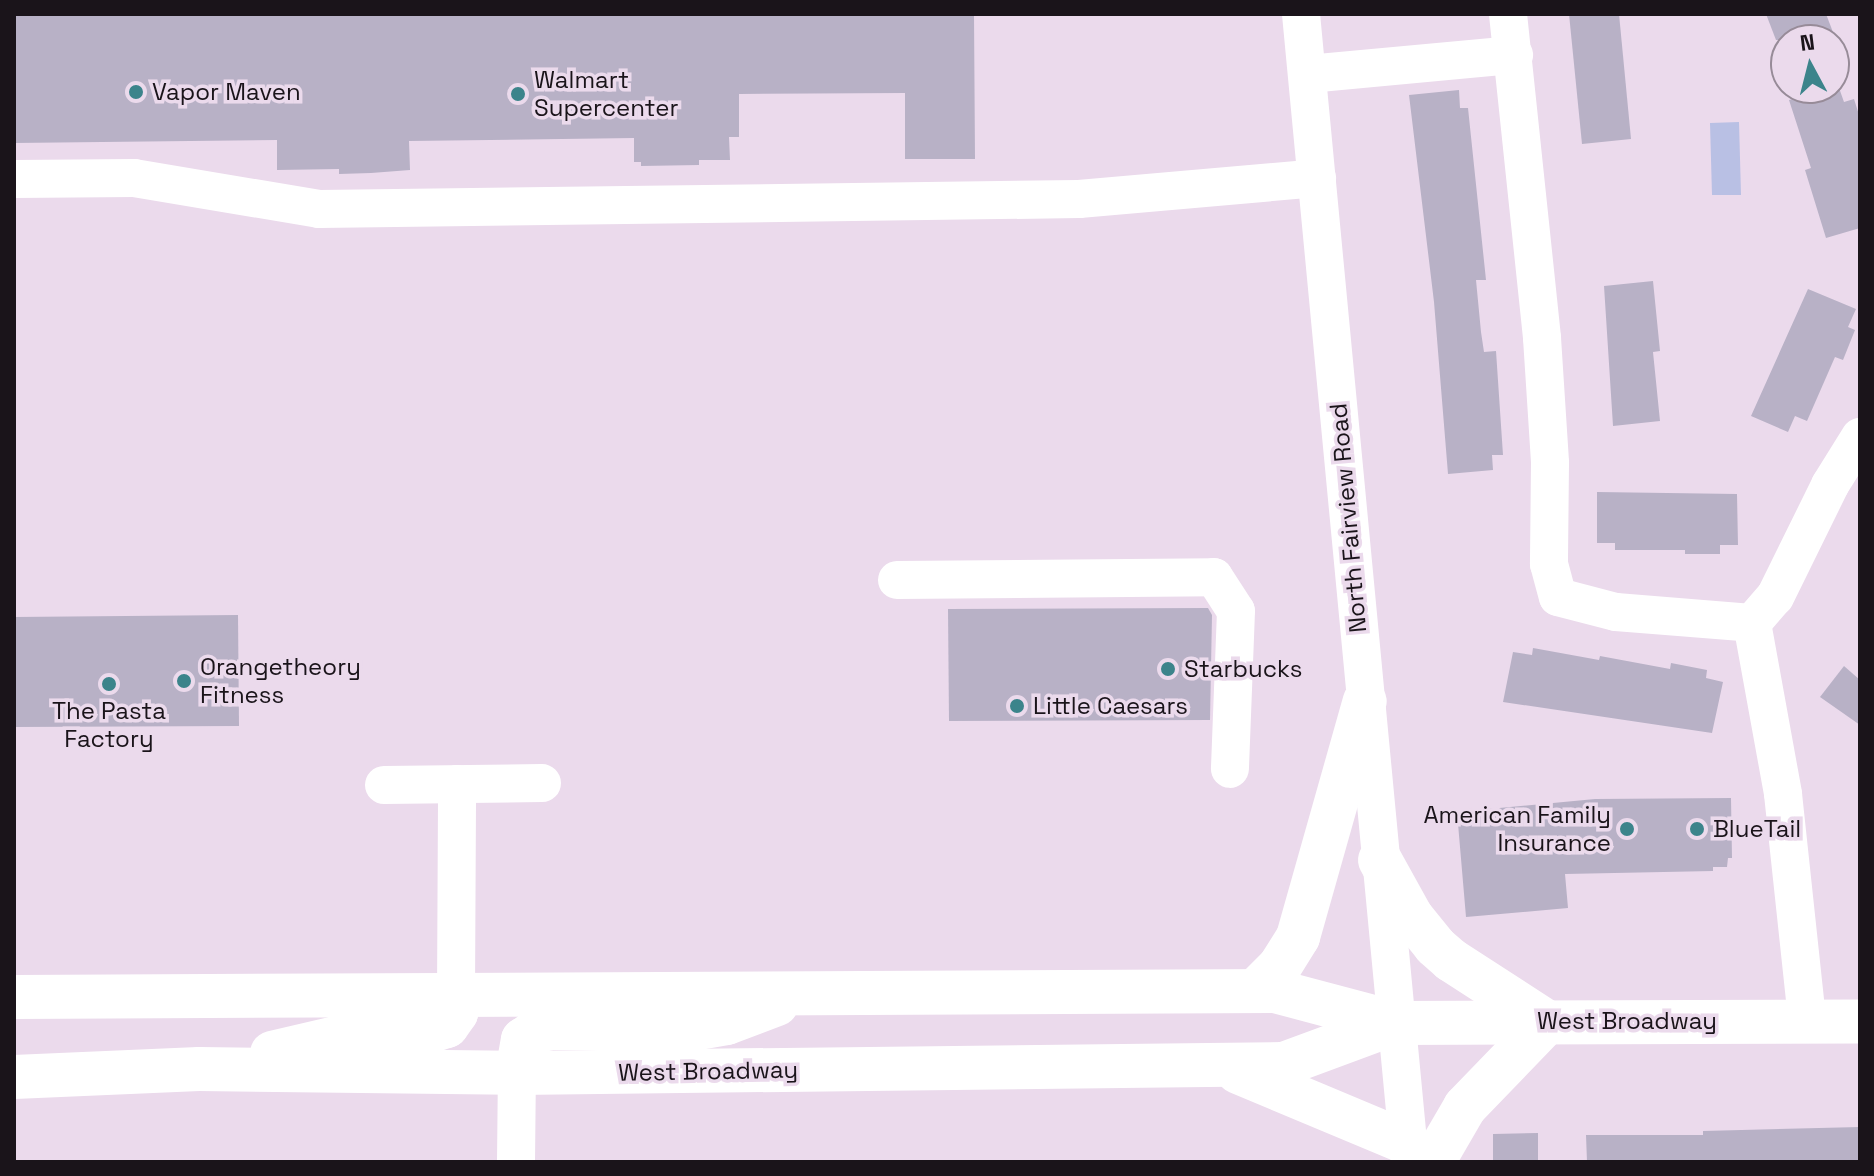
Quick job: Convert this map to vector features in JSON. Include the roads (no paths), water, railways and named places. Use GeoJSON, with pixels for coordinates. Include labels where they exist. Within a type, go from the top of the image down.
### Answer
{"type":"FeatureCollection","features":[{"type":"Feature","properties":{"kind":"main road"},"geometry":{"type":"LineString","coordinates":[[1255,991],[1280,966],[1298,937],[1365,701]]}},
{"type":"Feature","properties":{"kind":"main road"},"geometry":{"type":"LineString","coordinates":[[1221,1065],[1417,1156],[1547,1022],[1451,960],[1435,946],[1411,916],[1380,860]]}},
{"type":"Feature","properties":{"kind":"main road"},"geometry":{"type":"LineString","coordinates":[[14,969],[72,997]]}},
{"type":"Feature","properties":{"kind":"main road","name":"West Broadway"},"geometry":{"type":"LineString","coordinates":[[14,997],[1275,991],[1395,1023],[1860,1021]]}},
{"type":"Feature","properties":{"kind":"main road"},"geometry":{"type":"LineString","coordinates":[[199,1069],[336,1038],[428,1032],[447,1026],[456,1013],[456,993]]}},
{"type":"Feature","properties":{"kind":"main road"},"geometry":{"type":"LineString","coordinates":[[517,1073],[523,1040],[534,1032],[551,1028],[698,1028],[727,1023],[806,994]]}},
{"type":"Feature","properties":{"kind":"main road","name":"West Broadway"},"geometry":{"type":"LineString","coordinates":[[14,1077],[199,1069],[517,1073],[1284,1064],[1395,1023]]}},
{"type":"Feature","properties":{"kind":"street","name":"North Fairview Road"},"geometry":{"type":"LineString","coordinates":[[1301,14],[1395,1023],[1417,1156]]}},
{"type":"Feature","properties":{"kind":"street"},"geometry":{"type":"LineString","coordinates":[[1508,14],[1542,338],[1550,463],[1549,564],[1558,597],[1616,612],[1752,623]]}},
{"type":"Feature","properties":{"kind":"street"},"geometry":{"type":"LineString","coordinates":[[1308,74],[1514,55]]}},
{"type":"Feature","properties":{"kind":"street"},"geometry":{"type":"LineString","coordinates":[[14,179],[134,178],[334,209],[1062,199],[1317,178]]}},
{"type":"Feature","properties":{"kind":"street"},"geometry":{"type":"LineString","coordinates":[[1752,623],[1775,597],[1830,485],[1860,437]]}},
{"type":"Feature","properties":{"kind":"street"},"geometry":{"type":"LineString","coordinates":[[897,580],[1214,577],[1236,611],[1230,769]]}},
{"type":"Feature","properties":{"kind":"street"},"geometry":{"type":"LineString","coordinates":[[1752,623],[1783,794],[1807,1020]]}},
{"type":"Feature","properties":{"kind":"street"},"geometry":{"type":"LineString","coordinates":[[384,785],[542,783]]}},
{"type":"Feature","properties":{"kind":"street"},"geometry":{"type":"LineString","coordinates":[[456,993],[457,784]]}},
{"type":"Feature","properties":{"kind":"street"},"geometry":{"type":"LineString","coordinates":[[516,1162],[517,1073]]}},
{"type":"Feature","properties":{"kind":"water"},"geometry":{"type":"Polygon","coordinates":[[[1739,122],[1741,195],[1712,195],[1710,123],[1739,122]]]}},
{"type":"Feature","properties":{"kind":"place","name":"Vapor Maven"},"geometry":{"type":"Point","coordinates":[136,92]}},
{"type":"Feature","properties":{"kind":"place","name":"Walmart Supercenter"},"geometry":{"type":"Point","coordinates":[518,94]}},
{"type":"Feature","properties":{"kind":"place","name":"Starbucks"},"geometry":{"type":"Point","coordinates":[1168,669]}},
{"type":"Feature","properties":{"kind":"place","name":"Orangetheory Fitness"},"geometry":{"type":"Point","coordinates":[184,681]}},
{"type":"Feature","properties":{"kind":"place","name":"The Pasta Factory"},"geometry":{"type":"Point","coordinates":[109,684]}},
{"type":"Feature","properties":{"kind":"place","name":"Little Caesars"},"geometry":{"type":"Point","coordinates":[1017,706]}},
{"type":"Feature","properties":{"kind":"place","name":"American Family Insurance"},"geometry":{"type":"Point","coordinates":[1627,829]}},
{"type":"Feature","properties":{"kind":"place","name":"BlueTail"},"geometry":{"type":"Point","coordinates":[1697,829]}}]}
